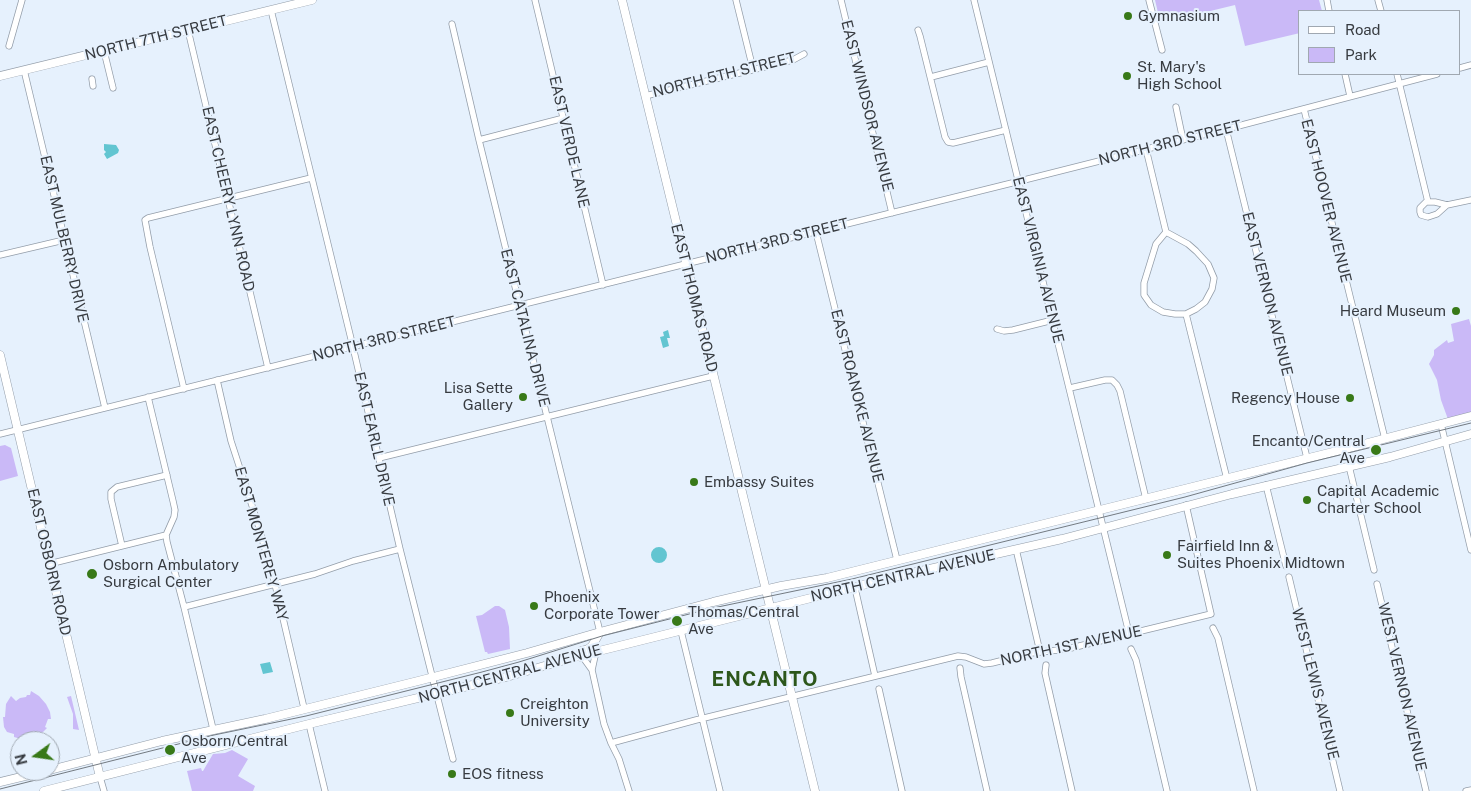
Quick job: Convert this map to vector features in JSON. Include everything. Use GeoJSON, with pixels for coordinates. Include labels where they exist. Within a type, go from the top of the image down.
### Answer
{"type":"FeatureCollection","features":[{"type":"Feature","properties":{"kind":"main road","name":"NORTH 7TH STREET"},"geometry":{"type":"LineString","coordinates":[[0,76],[312,0]]}},
{"type":"Feature","properties":{"kind":"main road","name":"EAST THOMAS ROAD"},"geometry":{"type":"LineString","coordinates":[[622,0],[815,791]]}},
{"type":"Feature","properties":{"kind":"main road","name":"EAST OSBORN ROAD"},"geometry":{"type":"LineString","coordinates":[[0,355],[100,777]]}},
{"type":"Feature","properties":{"kind":"main road","name":"NORTH CENTRAL AVENUE"},"geometry":{"type":"LineString","coordinates":[[60,768],[432,677],[600,632],[1099,511],[1471,416]]}},
{"type":"Feature","properties":{"kind":"main road","name":"NORTH CENTRAL AVENUE"},"geometry":{"type":"LineString","coordinates":[[44,791],[309,724],[510,676],[575,657],[963,560],[1016,550],[1103,524],[1390,457],[1471,434]]}},
{"type":"Feature","properties":{"kind":"main road"},"geometry":{"type":"LineString","coordinates":[[555,663],[562,656],[588,649],[592,646],[600,632]]}},
{"type":"Feature","properties":{"kind":"street"},"geometry":{"type":"LineString","coordinates":[[9,46],[22,0]]}},
{"type":"Feature","properties":{"kind":"street","name":"EAST VERDE LANE"},"geometry":{"type":"LineString","coordinates":[[535,0],[603,285]]}},
{"type":"Feature","properties":{"kind":"street"},"geometry":{"type":"LineString","coordinates":[[736,0],[753,69]]}},
{"type":"Feature","properties":{"kind":"street","name":"EAST WINDSOR AVENUE"},"geometry":{"type":"LineString","coordinates":[[841,0],[892,212]]}},
{"type":"Feature","properties":{"kind":"street","name":"EAST VIRGINIA AVENUE"},"geometry":{"type":"LineString","coordinates":[[974,0],[1130,633]]}},
{"type":"Feature","properties":{"kind":"street"},"geometry":{"type":"LineString","coordinates":[[1150,0],[1162,50]]}},
{"type":"Feature","properties":{"kind":"street","name":"EAST EARLL DRIVE"},"geometry":{"type":"LineString","coordinates":[[271,10],[400,549],[453,759]]}},
{"type":"Feature","properties":{"kind":"street","name":"EAST CATALINA DRIVE"},"geometry":{"type":"LineString","coordinates":[[452,24],[600,632]]}},
{"type":"Feature","properties":{"kind":"street","name":"EAST CHEERY LYNN ROAD"},"geometry":{"type":"LineString","coordinates":[[188,30],[268,368]]}},
{"type":"Feature","properties":{"kind":"street"},"geometry":{"type":"LineString","coordinates":[[918,30],[945,137],[948,142],[953,143],[1006,130]]}},
{"type":"Feature","properties":{"kind":"street"},"geometry":{"type":"LineString","coordinates":[[104,51],[113,88]]}},
{"type":"Feature","properties":{"kind":"street","name":"NORTH 5TH STREET"},"geometry":{"type":"LineString","coordinates":[[645,96],[796,59],[804,54]]}},
{"type":"Feature","properties":{"kind":"street"},"geometry":{"type":"LineString","coordinates":[[931,76],[989,62]]}},
{"type":"Feature","properties":{"kind":"street","name":"EAST MULBERRY DRIVE"},"geometry":{"type":"LineString","coordinates":[[24,70],[105,408]]}},
{"type":"Feature","properties":{"kind":"street"},"geometry":{"type":"LineString","coordinates":[[1345,75],[1350,96]]}},
{"type":"Feature","properties":{"kind":"street"},"geometry":{"type":"LineString","coordinates":[[1398,75],[1428,202]]}},
{"type":"Feature","properties":{"kind":"street","name":"NORTH 3RD STREET"},"geometry":{"type":"LineString","coordinates":[[0,434],[1146,150],[1433,75]]}},
{"type":"Feature","properties":{"kind":"street"},"geometry":{"type":"LineString","coordinates":[[1176,107],[1183,140]]}},
{"type":"Feature","properties":{"kind":"street","name":"EAST HOOVER AVENUE"},"geometry":{"type":"LineString","coordinates":[[1304,108],[1385,438]]}},
{"type":"Feature","properties":{"kind":"street"},"geometry":{"type":"LineString","coordinates":[[479,140],[564,118]]}},
{"type":"Feature","properties":{"kind":"street","name":"EAST VERNON AVENUE"},"geometry":{"type":"LineString","coordinates":[[1226,129],[1307,458]]}},
{"type":"Feature","properties":{"kind":"street"},"geometry":{"type":"LineString","coordinates":[[1146,150],[1166,232],[1196,250],[1208,264],[1214,278],[1209,296],[1205,302],[1186,314],[1163,312],[1151,305],[1144,295],[1144,283],[1156,244],[1166,232]]}},
{"type":"Feature","properties":{"kind":"street"},"geometry":{"type":"LineString","coordinates":[[184,388],[145,220],[311,178]]}},
{"type":"Feature","properties":{"kind":"street"},"geometry":{"type":"LineString","coordinates":[[1446,205],[1437,214],[1428,217],[1422,215],[1420,208],[1428,202],[1446,205],[1471,200]]}},
{"type":"Feature","properties":{"kind":"street","name":"EAST ROANOKE AVENUE"},"geometry":{"type":"LineString","coordinates":[[816,232],[897,560]]}},
{"type":"Feature","properties":{"kind":"street"},"geometry":{"type":"LineString","coordinates":[[0,255],[64,240]]}},
{"type":"Feature","properties":{"kind":"street"},"geometry":{"type":"LineString","coordinates":[[1186,314],[1227,479]]}},
{"type":"Feature","properties":{"kind":"street"},"geometry":{"type":"LineString","coordinates":[[997,329],[1004,331],[1013,330],[1053,320]]}},
{"type":"Feature","properties":{"kind":"street"},"geometry":{"type":"LineString","coordinates":[[379,458],[713,376]]}},
{"type":"Feature","properties":{"kind":"street","name":"EAST MONTEREY WAY"},"geometry":{"type":"LineString","coordinates":[[217,380],[231,442],[275,584],[304,708]]}},
{"type":"Feature","properties":{"kind":"street"},"geometry":{"type":"LineString","coordinates":[[1070,388],[1104,380],[1112,380],[1117,385],[1146,499]]}},
{"type":"Feature","properties":{"kind":"street"},"geometry":{"type":"LineString","coordinates":[[148,397],[174,510],[172,522],[166,535],[213,729]]}},
{"type":"Feature","properties":{"kind":"street"},"geometry":{"type":"LineString","coordinates":[[1441,424],[1471,550]]}},
{"type":"Feature","properties":{"kind":"street"},"geometry":{"type":"LineString","coordinates":[[1349,466],[1374,570]]}},
{"type":"Feature","properties":{"kind":"street"},"geometry":{"type":"LineString","coordinates":[[122,546],[111,492],[117,487],[167,474]]}},
{"type":"Feature","properties":{"kind":"street"},"geometry":{"type":"LineString","coordinates":[[1266,485],[1286,566]]}},
{"type":"Feature","properties":{"kind":"street","name":"NORTH 1ST AVENUE"},"geometry":{"type":"LineString","coordinates":[[611,743],[702,718],[958,656],[984,664],[992,663],[1117,638],[1130,633],[1211,614],[1186,505]]}},
{"type":"Feature","properties":{"kind":"street"},"geometry":{"type":"LineString","coordinates":[[49,564],[166,535]]}},
{"type":"Feature","properties":{"kind":"street"},"geometry":{"type":"LineString","coordinates":[[184,607],[315,574],[353,561],[400,549]]}},
{"type":"Feature","properties":{"kind":"street"},"geometry":{"type":"LineString","coordinates":[[1016,550],[1040,652]]}},
{"type":"Feature","properties":{"kind":"street","name":"WEST LEWIS AVENUE"},"geometry":{"type":"LineString","coordinates":[[1289,577],[1340,791]]}},
{"type":"Feature","properties":{"kind":"street","name":"WEST VERNON AVENUE"},"geometry":{"type":"LineString","coordinates":[[1377,584],[1426,791]]}},
{"type":"Feature","properties":{"kind":"street"},"geometry":{"type":"LineString","coordinates":[[855,588],[876,676]]}},
{"type":"Feature","properties":{"kind":"street"},"geometry":{"type":"LineString","coordinates":[[1213,628],[1218,638],[1254,791]]}},
{"type":"Feature","properties":{"kind":"street"},"geometry":{"type":"LineString","coordinates":[[681,631],[720,791]]}},
{"type":"Feature","properties":{"kind":"street"},"geometry":{"type":"LineString","coordinates":[[1131,649],[1136,660],[1167,791]]}},
{"type":"Feature","properties":{"kind":"street"},"geometry":{"type":"LineString","coordinates":[[592,670],[595,656],[599,651]]}},
{"type":"Feature","properties":{"kind":"street"},"geometry":{"type":"LineString","coordinates":[[575,657],[584,659],[592,670],[604,724],[611,743],[620,759],[629,791]]}},
{"type":"Feature","properties":{"kind":"street"},"geometry":{"type":"LineString","coordinates":[[1046,665],[1045,673],[1072,791]]}},
{"type":"Feature","properties":{"kind":"street"},"geometry":{"type":"LineString","coordinates":[[960,668],[987,791]]}},
{"type":"Feature","properties":{"kind":"street"},"geometry":{"type":"LineString","coordinates":[[879,690],[902,791]]}},
{"type":"Feature","properties":{"kind":"street"},"geometry":{"type":"LineString","coordinates":[[309,724],[325,791]]}},
{"type":"Feature","properties":{"kind":"street"},"geometry":{"type":"LineString","coordinates":[[100,777],[104,791]]}},
{"type":"Feature","properties":{"kind":"street"},"geometry":{"type":"LineString","coordinates":[[1466,791],[1471,790]]}},
{"type":"Feature","properties":{"kind":"green space"},"geometry":{"type":"Polygon","coordinates":[[[1155,0],[1319,0],[1322,10],[1298,10],[1298,33],[1245,46],[1235,5],[1165,22],[1164,19],[1159,17],[1155,0]]]}},
{"type":"Feature","properties":{"kind":"green space"},"geometry":{"type":"Polygon","coordinates":[[[1469,319],[1471,326],[1471,416],[1449,422],[1441,400],[1437,380],[1429,364],[1434,355],[1434,350],[1447,340],[1448,343],[1454,341],[1451,324],[1469,319]]]}},
{"type":"Feature","properties":{"kind":"green space"},"geometry":{"type":"Polygon","coordinates":[[[5,445],[11,448],[18,476],[0,481],[0,446],[5,445]]]}},
{"type":"Feature","properties":{"kind":"green space"},"geometry":{"type":"Polygon","coordinates":[[[495,606],[505,610],[509,627],[510,649],[488,654],[485,652],[476,616],[482,615],[495,606]]]}},
{"type":"Feature","properties":{"kind":"green space"},"geometry":{"type":"Polygon","coordinates":[[[31,691],[46,704],[51,719],[48,719],[45,727],[47,728],[44,731],[7,732],[4,727],[3,717],[5,717],[6,704],[11,696],[16,701],[30,695],[31,691]]]}},
{"type":"Feature","properties":{"kind":"green space"},"geometry":{"type":"Polygon","coordinates":[[[71,696],[79,730],[73,729],[73,714],[67,697],[71,696]]]}},
{"type":"Feature","properties":{"kind":"green space"},"geometry":{"type":"Polygon","coordinates":[[[232,750],[248,759],[238,776],[255,786],[253,791],[192,791],[187,771],[201,768],[203,771],[213,754],[232,750]]]}},
{"type":"Feature","properties":{"kind":"water"},"geometry":{"type":"Polygon","coordinates":[[[104,144],[116,145],[119,150],[118,153],[107,159],[104,154],[106,152],[104,144]]]}},
{"type":"Feature","properties":{"kind":"water"},"geometry":{"type":"Polygon","coordinates":[[[668,330],[669,346],[663,348],[660,337],[664,336],[663,332],[668,330]]]}},
{"type":"Feature","properties":{"kind":"water"},"geometry":{"type":"Polygon","coordinates":[[[659,547],[667,555],[659,563],[651,555],[659,547]]]}},
{"type":"Feature","properties":{"kind":"water"},"geometry":{"type":"Polygon","coordinates":[[[270,662],[273,672],[263,674],[260,664],[270,662]]]}},
{"type":"Feature","properties":{"kind":"tram line"},"geometry":{"type":"LineString","coordinates":[[0,789],[214,735],[306,716],[482,672],[602,636],[713,608],[852,579],[1185,497],[1307,463],[1471,423]]}},
{"type":"Feature","properties":{"kind":"place","name":"Gymnasium"},"geometry":{"type":"Point","coordinates":[1128,16]}},
{"type":"Feature","properties":{"kind":"place","name":"St. Mary's High School"},"geometry":{"type":"Point","coordinates":[1127,76]}},
{"type":"Feature","properties":{"kind":"place","name":"Heard Museum"},"geometry":{"type":"Point","coordinates":[1456,311]}},
{"type":"Feature","properties":{"kind":"place","name":"Lisa Sette Gallery"},"geometry":{"type":"Point","coordinates":[523,397]}},
{"type":"Feature","properties":{"kind":"place","name":"Regency House"},"geometry":{"type":"Point","coordinates":[1350,398]}},
{"type":"Feature","properties":{"kind":"place","name":"Encanto/Central Ave"},"geometry":{"type":"Point","coordinates":[1376,450]}},
{"type":"Feature","properties":{"kind":"place","name":"Embassy Suites"},"geometry":{"type":"Point","coordinates":[694,482]}},
{"type":"Feature","properties":{"kind":"place","name":"Capital Academic Charter School"},"geometry":{"type":"Point","coordinates":[1307,500]}},
{"type":"Feature","properties":{"kind":"place","name":"Fairfield Inn & Suites Phoenix Midtown"},"geometry":{"type":"Point","coordinates":[1167,555]}},
{"type":"Feature","properties":{"kind":"place","name":"Osborn Ambulatory Surgical Center"},"geometry":{"type":"Point","coordinates":[92,574]}},
{"type":"Feature","properties":{"kind":"place","name":"Phoenix Corporate Tower"},"geometry":{"type":"Point","coordinates":[534,606]}},
{"type":"Feature","properties":{"kind":"place","name":"Thomas/Central Ave"},"geometry":{"type":"Point","coordinates":[677,621]}},
{"type":"Feature","properties":{"kind":"place","name":"Creighton University"},"geometry":{"type":"Point","coordinates":[510,713]}},
{"type":"Feature","properties":{"kind":"place","name":"Osborn/Central Ave"},"geometry":{"type":"Point","coordinates":[170,750]}},
{"type":"Feature","properties":{"kind":"place","name":"EOS fitness"},"geometry":{"type":"Point","coordinates":[452,774]}},
{"type":"Feature","properties":{"kind":"district","name":"ENCANTO"},"geometry":{"type":"Point","coordinates":[765,680]}}]}
